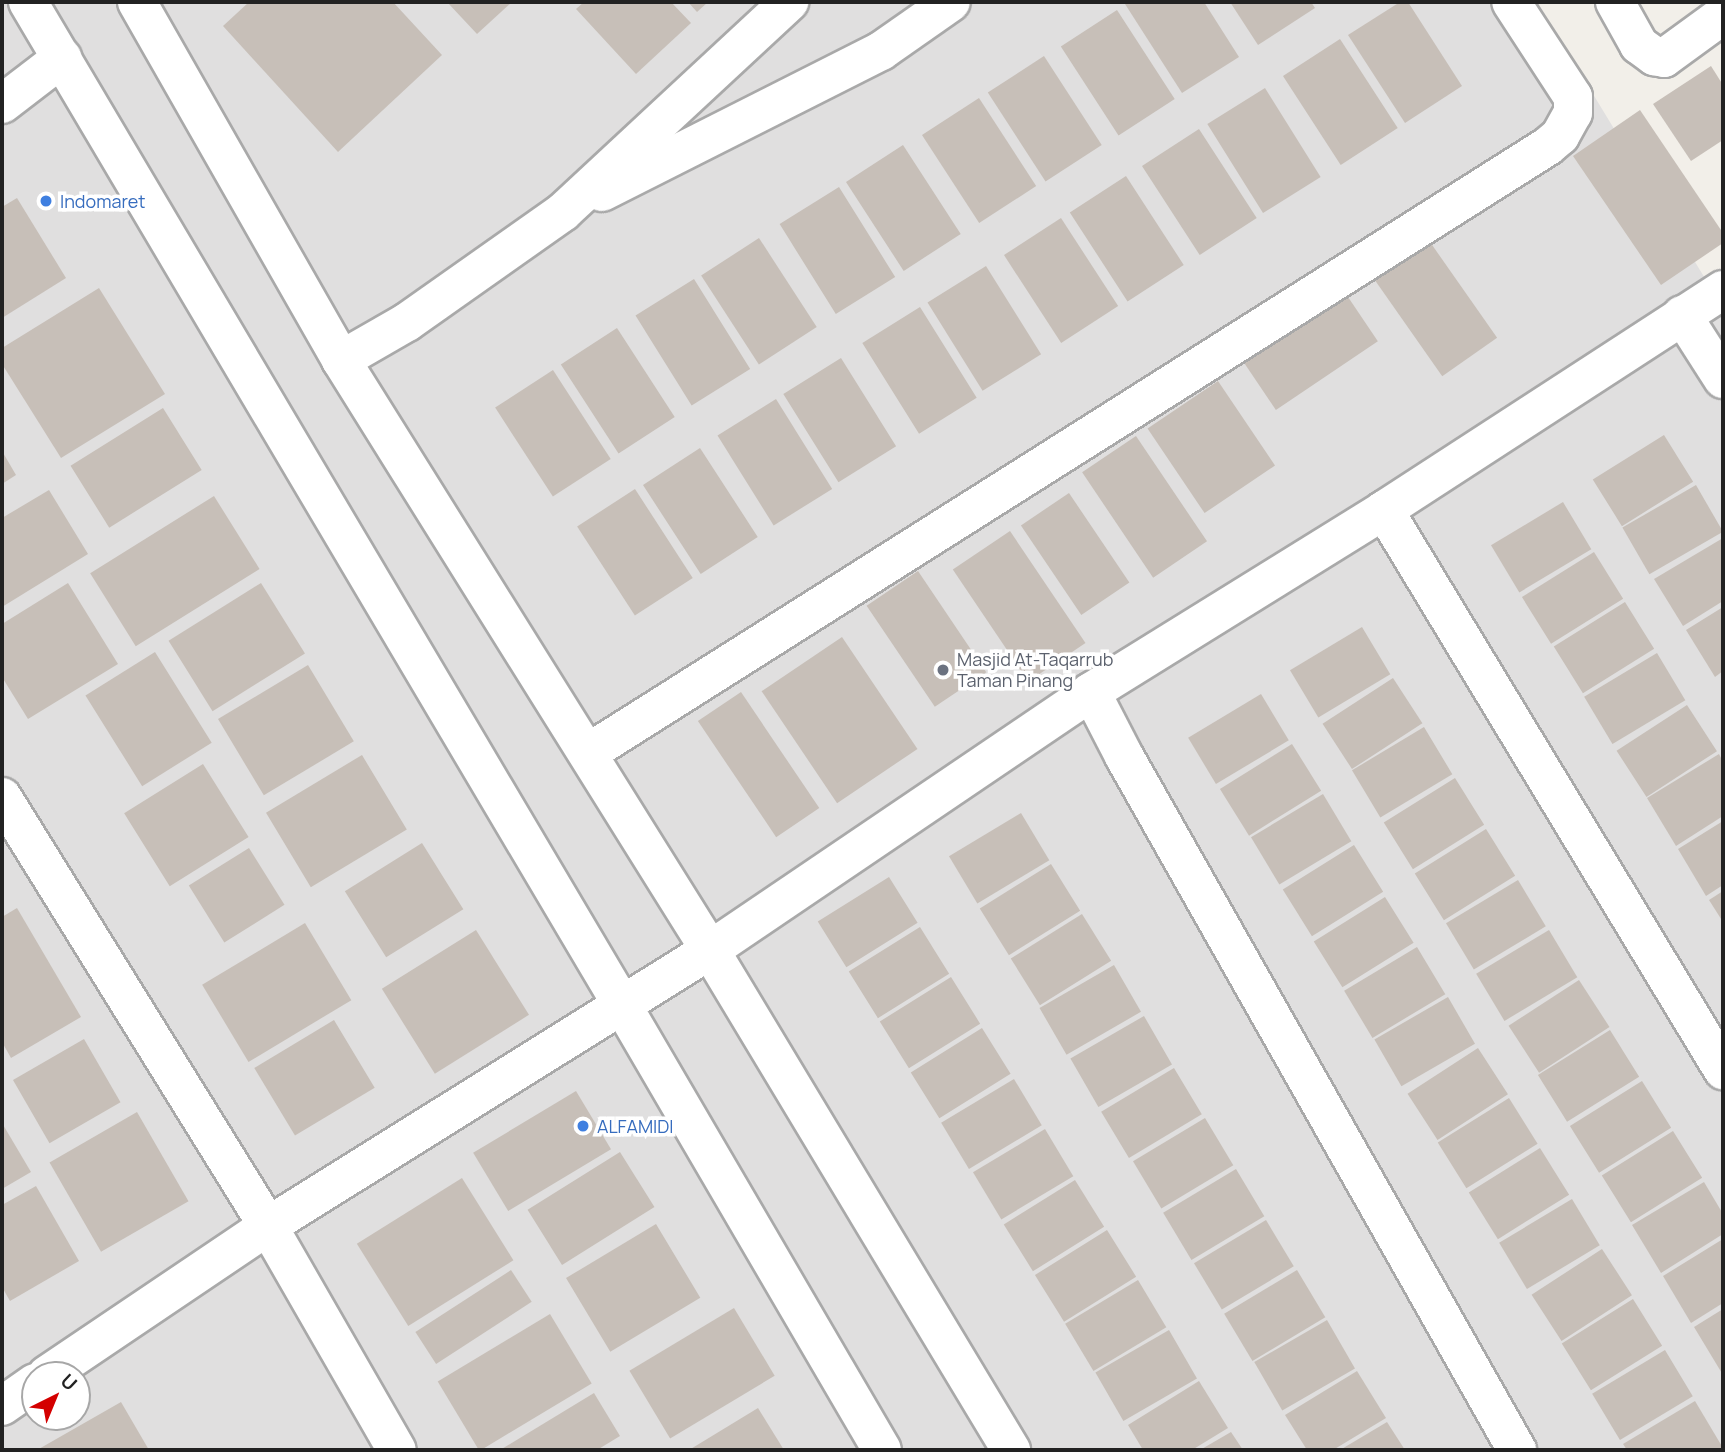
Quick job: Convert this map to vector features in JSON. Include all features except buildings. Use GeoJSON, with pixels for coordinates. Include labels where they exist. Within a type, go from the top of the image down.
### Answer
{"type":"FeatureCollection","features":[{"type":"Feature","properties":{"kind":"street"},"geometry":{"type":"LineString","coordinates":[[28,2],[622,1005],[882,1450]]}},
{"type":"Feature","properties":{"kind":"street"},"geometry":{"type":"LineString","coordinates":[[138,2],[341,360],[710,950],[1011,1450]]}},
{"type":"Feature","properties":{"kind":"street"},"geometry":{"type":"LineString","coordinates":[[341,360],[407,322],[562,212],[789,2]]}},
{"type":"Feature","properties":{"kind":"street"},"geometry":{"type":"LineString","coordinates":[[562,212],[881,51],[951,2]]}},
{"type":"Feature","properties":{"kind":"street"},"geometry":{"type":"LineString","coordinates":[[588,753],[1548,146],[1560,136],[1573,113],[1573,97],[1511,2]]}},
{"type":"Feature","properties":{"kind":"street"},"geometry":{"type":"LineString","coordinates":[[1615,2],[1639,45],[1654,56],[1664,58],[1723,15]]}},
{"type":"Feature","properties":{"kind":"street"},"geometry":{"type":"LineString","coordinates":[[2,104],[62,58]]}},
{"type":"Feature","properties":{"kind":"street"},"geometry":{"type":"LineString","coordinates":[[68,1361],[268,1226],[710,950],[1091,692],[1384,510],[1723,290]]}},
{"type":"Feature","properties":{"kind":"street"},"geometry":{"type":"LineString","coordinates":[[1682,315],[1723,379]]}},
{"type":"Feature","properties":{"kind":"street"},"geometry":{"type":"LineString","coordinates":[[1384,510],[1723,1070]]}},
{"type":"Feature","properties":{"kind":"street"},"geometry":{"type":"LineString","coordinates":[[1091,692],[1131,768],[1517,1450]]}},
{"type":"Feature","properties":{"kind":"street"},"geometry":{"type":"LineString","coordinates":[[4,806],[268,1226],[397,1450]]}},
{"type":"Feature","properties":{"kind":"street"},"geometry":{"type":"LineString","coordinates":[[2,1406],[21,1393]]}},
{"type":"Feature","properties":{"kind":"shaded area"},"geometry":{"type":"Polygon","coordinates":[[[2,2],[1537,2],[1723,308],[1723,1450],[2,1450],[2,2]]]}},
{"type":"Feature","properties":{"kind":"place","name":"Indomaret"},"geometry":{"type":"Point","coordinates":[46,201]}},
{"type":"Feature","properties":{"kind":"place","name":"Masjid At-Taqarrub Taman Pinang"},"geometry":{"type":"Point","coordinates":[943,670]}},
{"type":"Feature","properties":{"kind":"place","name":"ALFAMIDI"},"geometry":{"type":"Point","coordinates":[583,1126]}}]}
